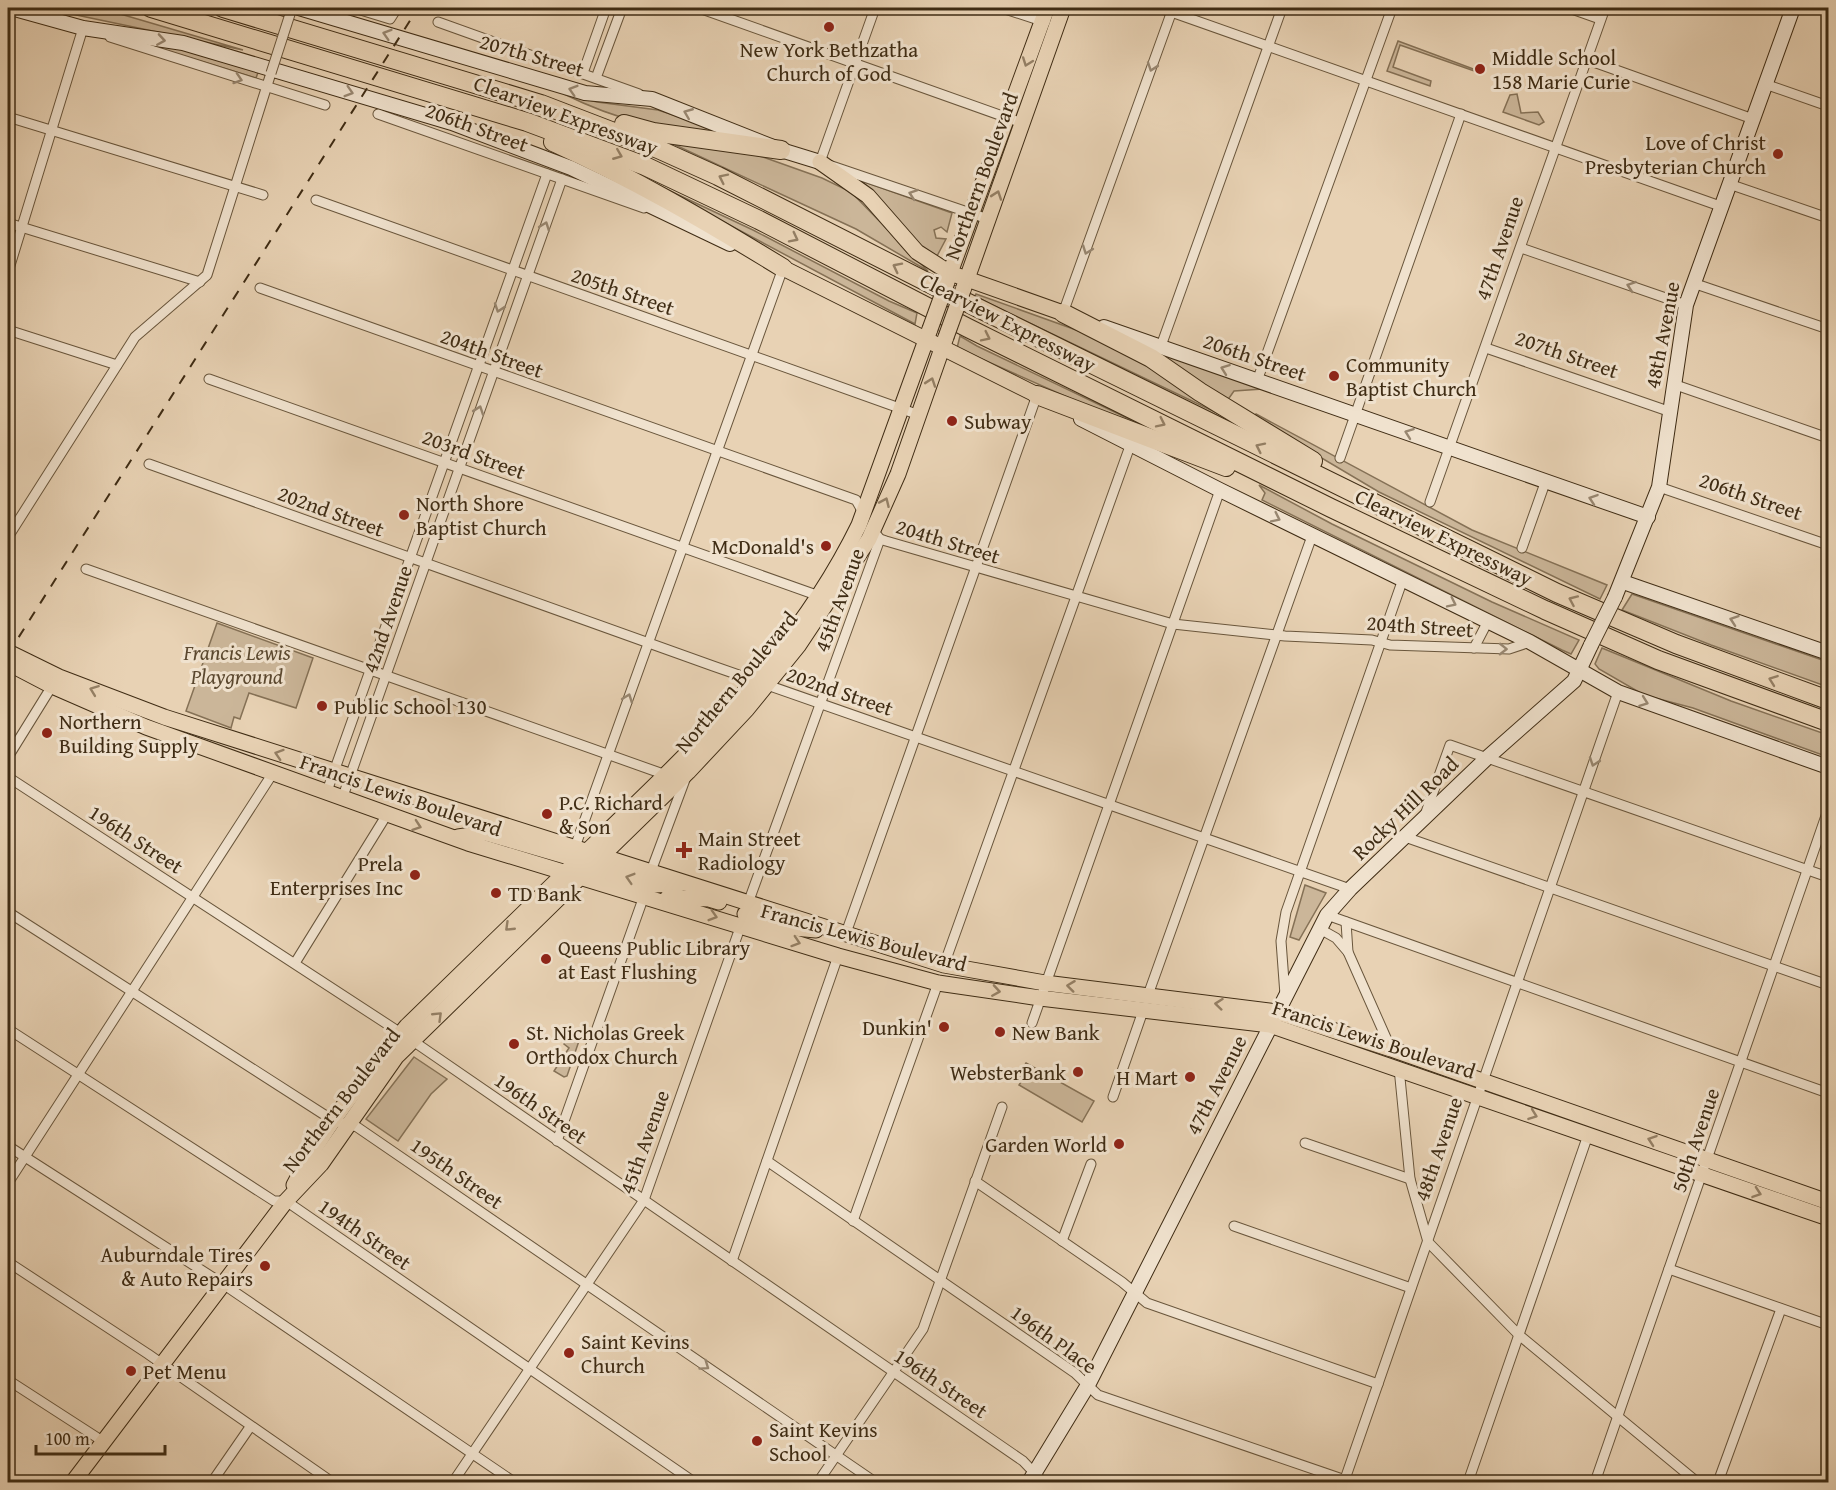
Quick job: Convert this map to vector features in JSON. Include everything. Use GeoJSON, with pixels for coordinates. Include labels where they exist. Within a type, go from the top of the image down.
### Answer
{"type":"FeatureCollection","features":[{"type":"Feature","properties":{"kind":"highway"},"geometry":{"type":"LineString","coordinates":[[134,8],[235,33]]}},
{"type":"Feature","properties":{"kind":"highway","name":"Clearview Expressway"},"geometry":{"type":"LineString","coordinates":[[151,8],[527,122],[654,170],[759,220],[968,328],[1331,508],[1603,637],[1717,683],[1828,722]]}},
{"type":"Feature","properties":{"kind":"highway","name":"Clearview Expressway"},"geometry":{"type":"LineString","coordinates":[[223,8],[441,73],[602,126],[718,176],[998,318],[1617,620],[1828,699]]}},
{"type":"Feature","properties":{"kind":"highway"},"geometry":{"type":"LineString","coordinates":[[441,73],[653,132],[782,150]]}},
{"type":"Feature","properties":{"kind":"highway"},"geometry":{"type":"LineString","coordinates":[[383,78],[551,141],[601,164],[706,221],[783,268]]}},
{"type":"Feature","properties":{"kind":"highway"},"geometry":{"type":"LineString","coordinates":[[1063,313],[1151,358],[1281,442],[1426,527]]}},
{"type":"Feature","properties":{"kind":"highway"},"geometry":{"type":"LineString","coordinates":[[1037,395],[1331,508]]}},
{"type":"Feature","properties":{"kind":"main road","name":"Northern Boulevard"},"geometry":{"type":"LineString","coordinates":[[856,548],[876,534],[919,415],[948,278],[1007,117],[1049,18],[1063,8]]}},
{"type":"Feature","properties":{"kind":"main road","name":"Northern Boulevard"},"geometry":{"type":"LineString","coordinates":[[341,1123],[368,1072],[583,862],[666,775],[798,646],[824,598],[856,548],[863,513],[902,409],[965,285],[1022,123],[1049,18]]}},
{"type":"Feature","properties":{"kind":"main road","name":"206th Street"},"geometry":{"type":"LineString","coordinates":[[820,162],[868,196],[917,252],[948,278],[1063,313]]}},
{"type":"Feature","properties":{"kind":"main road"},"geometry":{"type":"LineString","coordinates":[[783,268],[936,340],[1037,395]]}},
{"type":"Feature","properties":{"kind":"main road","name":"Northern Boulevard"},"geometry":{"type":"LineString","coordinates":[[583,862],[688,772],[761,683],[792,636],[824,598]]}},
{"type":"Feature","properties":{"kind":"main road","name":"Francis Lewis Boulevard"},"geometry":{"type":"LineString","coordinates":[[8,652],[59,677],[164,717],[351,777],[583,862],[644,896],[846,933],[944,965],[1045,983],[1148,995],[1273,1018],[1391,1048],[1588,1135],[1828,1202]]}},
{"type":"Feature","properties":{"kind":"main road","name":"Francis Lewis Boulevard"},"geometry":{"type":"LineString","coordinates":[[8,663],[52,686],[146,727],[386,816],[452,838],[583,862],[651,871],[688,884],[838,956],[938,982],[1040,998],[1143,1011],[1273,1018],[1399,1068],[1481,1089],[1705,1166],[1828,1218]]}},
{"type":"Feature","properties":{"kind":"main road"},"geometry":{"type":"LineString","coordinates":[[583,862],[653,885],[688,884]]}},
{"type":"Feature","properties":{"kind":"main road","name":"Northern Boulevard"},"geometry":{"type":"LineString","coordinates":[[73,1482],[286,1201],[308,1156],[341,1123],[396,1057],[407,1033]]}},
{"type":"Feature","properties":{"kind":"street"},"geometry":{"type":"LineString","coordinates":[[11,8],[83,28],[266,89],[325,105]]}},
{"type":"Feature","properties":{"kind":"street"},"geometry":{"type":"LineString","coordinates":[[8,537],[135,337],[207,275],[292,8]]}},
{"type":"Feature","properties":{"kind":"street","name":"207th Street"},"geometry":{"type":"LineString","coordinates":[[299,8],[585,93],[652,99]]}},
{"type":"Feature","properties":{"kind":"street"},"geometry":{"type":"LineString","coordinates":[[354,8],[390,19],[397,8]]}},
{"type":"Feature","properties":{"kind":"street"},"geometry":{"type":"LineString","coordinates":[[583,74],[606,8]]}},
{"type":"Feature","properties":{"kind":"street"},"geometry":{"type":"LineString","coordinates":[[596,78],[622,8]]}},
{"type":"Feature","properties":{"kind":"street"},"geometry":{"type":"LineString","coordinates":[[699,8],[1022,123]]}},
{"type":"Feature","properties":{"kind":"street"},"geometry":{"type":"LineString","coordinates":[[820,162],[875,8]]}},
{"type":"Feature","properties":{"kind":"street"},"geometry":{"type":"LineString","coordinates":[[1002,8],[1049,18]]}},
{"type":"Feature","properties":{"kind":"street"},"geometry":{"type":"LineString","coordinates":[[1160,8],[1172,10],[1720,206]]}},
{"type":"Feature","properties":{"kind":"street"},"geometry":{"type":"LineString","coordinates":[[1161,346],[1282,8]]}},
{"type":"Feature","properties":{"kind":"street"},"geometry":{"type":"LineString","coordinates":[[1257,381],[1392,8]]}},
{"type":"Feature","properties":{"kind":"street"},"geometry":{"type":"LineString","coordinates":[[1569,8],[1600,19]]}},
{"type":"Feature","properties":{"kind":"street","name":"47th Avenue"},"geometry":{"type":"LineString","coordinates":[[1430,502],[1605,8]]}},
{"type":"Feature","properties":{"kind":"street","name":"48th Avenue"},"geometry":{"type":"LineString","coordinates":[[1580,671],[1623,582],[1659,487],[1668,411],[1686,305],[1793,8]]}},
{"type":"Feature","properties":{"kind":"street"},"geometry":{"type":"LineString","coordinates":[[1063,313],[1172,10]]}},
{"type":"Feature","properties":{"kind":"street","name":"Clearview Expressway"},"geometry":{"type":"LineString","coordinates":[[438,22],[596,78],[782,150]]}},
{"type":"Feature","properties":{"kind":"street"},"geometry":{"type":"LineString","coordinates":[[8,272],[83,28]]}},
{"type":"Feature","properties":{"kind":"street"},"geometry":{"type":"LineString","coordinates":[[83,28],[183,43],[452,123],[571,168],[666,216],[783,268],[608,753],[583,862]]}},
{"type":"Feature","properties":{"kind":"street"},"geometry":{"type":"LineString","coordinates":[[1588,60],[1753,119]]}},
{"type":"Feature","properties":{"kind":"street"},"geometry":{"type":"LineString","coordinates":[[1765,84],[1828,105]]}},
{"type":"Feature","properties":{"kind":"street","name":"206th Street"},"geometry":{"type":"LineString","coordinates":[[378,114],[562,179]]}},
{"type":"Feature","properties":{"kind":"street"},"geometry":{"type":"LineString","coordinates":[[1340,458],[1461,114]]}},
{"type":"Feature","properties":{"kind":"street"},"geometry":{"type":"LineString","coordinates":[[8,117],[264,195]]}},
{"type":"Feature","properties":{"kind":"street"},"geometry":{"type":"LineString","coordinates":[[782,150],[988,219]]}},
{"type":"Feature","properties":{"kind":"street","name":"42nd Avenue"},"geometry":{"type":"LineString","coordinates":[[326,794],[547,174]]}},
{"type":"Feature","properties":{"kind":"street"},"geometry":{"type":"LineString","coordinates":[[562,179],[666,216]]}},
{"type":"Feature","properties":{"kind":"street","name":"42nd Avenue"},"geometry":{"type":"LineString","coordinates":[[342,799],[562,179]]}},
{"type":"Feature","properties":{"kind":"street"},"geometry":{"type":"LineString","coordinates":[[1729,184],[1828,218]]}},
{"type":"Feature","properties":{"kind":"street","name":"205th Street"},"geometry":{"type":"LineString","coordinates":[[316,200],[919,415]]}},
{"type":"Feature","properties":{"kind":"street"},"geometry":{"type":"LineString","coordinates":[[8,223],[200,282]]}},
{"type":"Feature","properties":{"kind":"street"},"geometry":{"type":"LineString","coordinates":[[1521,248],[1686,305]]}},
{"type":"Feature","properties":{"kind":"street"},"geometry":{"type":"LineString","coordinates":[[1693,283],[1828,329]]}},
{"type":"Feature","properties":{"kind":"street","name":"204th Street"},"geometry":{"type":"LineString","coordinates":[[260,288],[856,500],[876,534],[976,569],[1074,597],[1173,624],[1276,635],[1389,645],[1474,648],[1514,649],[1530,642]]}},
{"type":"Feature","properties":{"kind":"street","name":"206th Street"},"geometry":{"type":"LineString","coordinates":[[1063,313],[1355,414],[1545,483],[1648,517]]}},
{"type":"Feature","properties":{"kind":"street"},"geometry":{"type":"LineString","coordinates":[[8,330],[117,365]]}},
{"type":"Feature","properties":{"kind":"street","name":"207th Street"},"geometry":{"type":"LineString","coordinates":[[1486,348],[1668,411]]}},
{"type":"Feature","properties":{"kind":"street","name":"203rd Street"},"geometry":{"type":"LineString","coordinates":[[209,379],[824,598]]}},
{"type":"Feature","properties":{"kind":"street"},"geometry":{"type":"LineString","coordinates":[[1673,384],[1828,438]]}},
{"type":"Feature","properties":{"kind":"street"},"geometry":{"type":"LineString","coordinates":[[846,933],[1037,395],[1130,446],[1530,642],[1618,692],[1828,767]]}},
{"type":"Feature","properties":{"kind":"street"},"geometry":{"type":"LineString","coordinates":[[944,965],[1130,446]]}},
{"type":"Feature","properties":{"kind":"street","name":"202nd Street"},"geometry":{"type":"LineString","coordinates":[[149,464],[761,683],[1350,889]]}},
{"type":"Feature","properties":{"kind":"street"},"geometry":{"type":"LineString","coordinates":[[1522,548],[1545,483]]}},
{"type":"Feature","properties":{"kind":"street","name":"206th Street"},"geometry":{"type":"LineString","coordinates":[[1659,487],[1828,545]]}},
{"type":"Feature","properties":{"kind":"street"},"geometry":{"type":"LineString","coordinates":[[1032,1023],[1220,490]]}},
{"type":"Feature","properties":{"kind":"street","name":"45th Avenue"},"geometry":{"type":"LineString","coordinates":[[453,1482],[588,1286],[644,1200],[820,703],[876,534]]}},
{"type":"Feature","properties":{"kind":"street"},"geometry":{"type":"LineString","coordinates":[[1148,995],[1312,536]]}},
{"type":"Feature","properties":{"kind":"street"},"geometry":{"type":"LineString","coordinates":[[86,569],[666,775]]}},
{"type":"Feature","properties":{"kind":"street","name":"47th Avenue"},"geometry":{"type":"LineString","coordinates":[[1035,1479],[1088,1385],[1285,995],[1281,941],[1286,912],[1403,579]]}},
{"type":"Feature","properties":{"kind":"street"},"geometry":{"type":"LineString","coordinates":[[1623,582],[1828,653]]}},
{"type":"Feature","properties":{"kind":"street"},"geometry":{"type":"LineString","coordinates":[[1474,648],[1488,621]]}},
{"type":"Feature","properties":{"kind":"street","name":"Rocky Hill Road"},"geometry":{"type":"LineString","coordinates":[[1285,995],[1327,915],[1350,889],[1488,757],[1574,681],[1580,671]]}},
{"type":"Feature","properties":{"kind":"street"},"geometry":{"type":"LineString","coordinates":[[8,757],[52,686]]}},
{"type":"Feature","properties":{"kind":"street","name":"48th Avenue"},"geometry":{"type":"LineString","coordinates":[[1346,1482],[1618,692]]}},
{"type":"Feature","properties":{"kind":"street"},"geometry":{"type":"LineString","coordinates":[[1423,820],[1450,745],[1828,877]]}},
{"type":"Feature","properties":{"kind":"street"},"geometry":{"type":"LineString","coordinates":[[651,871],[688,772]]}},
{"type":"Feature","properties":{"kind":"street"},"geometry":{"type":"LineString","coordinates":[[8,1183],[273,773]]}},
{"type":"Feature","properties":{"kind":"street","name":"196th Street"},"geometry":{"type":"LineString","coordinates":[[8,777],[294,963],[407,1033],[557,1141],[1023,1461],[1035,1479]]}},
{"type":"Feature","properties":{"kind":"street","name":"50th Avenue"},"geometry":{"type":"LineString","coordinates":[[1595,1482],[1828,810]]}},
{"type":"Feature","properties":{"kind":"street"},"geometry":{"type":"LineString","coordinates":[[294,963],[386,816]]}},
{"type":"Feature","properties":{"kind":"street"},"geometry":{"type":"LineString","coordinates":[[1405,837],[1828,985]]}},
{"type":"Feature","properties":{"kind":"street"},"geometry":{"type":"LineString","coordinates":[[557,1141],[644,896]]}},
{"type":"Feature","properties":{"kind":"street","name":"195th Street"},"geometry":{"type":"LineString","coordinates":[[8,912],[341,1123],[357,1127],[875,1482]]}},
{"type":"Feature","properties":{"kind":"street"},"geometry":{"type":"LineString","coordinates":[[1327,915],[1517,985],[1828,1093]]}},
{"type":"Feature","properties":{"kind":"street"},"geometry":{"type":"LineString","coordinates":[[1346,922],[1348,952]]}},
{"type":"Feature","properties":{"kind":"street"},"geometry":{"type":"LineString","coordinates":[[1320,929],[1336,938],[1348,952],[1391,1048]]}},
{"type":"Feature","properties":{"kind":"street"},"geometry":{"type":"LineString","coordinates":[[732,1261],[838,956]]}},
{"type":"Feature","properties":{"kind":"street"},"geometry":{"type":"LineString","coordinates":[[853,1221],[938,982]]}},
{"type":"Feature","properties":{"kind":"street"},"geometry":{"type":"LineString","coordinates":[[1113,1097],[1143,1011]]}},
{"type":"Feature","properties":{"kind":"street","name":"194th Street"},"geometry":{"type":"LineString","coordinates":[[8,1029],[274,1201],[286,1201],[694,1482]]}},
{"type":"Feature","properties":{"kind":"street"},"geometry":{"type":"LineString","coordinates":[[1399,1068],[1410,1179],[1428,1242],[1520,1335],[1697,1482]]}},
{"type":"Feature","properties":{"kind":"street"},"geometry":{"type":"LineString","coordinates":[[818,1482],[923,1329],[1002,1107]]}},
{"type":"Feature","properties":{"kind":"street"},"geometry":{"type":"LineString","coordinates":[[1468,1482],[1588,1135]]}},
{"type":"Feature","properties":{"kind":"street"},"geometry":{"type":"LineString","coordinates":[[1305,1143],[1410,1179]]}},
{"type":"Feature","properties":{"kind":"street"},"geometry":{"type":"LineString","coordinates":[[8,1146],[223,1284],[514,1482]]}},
{"type":"Feature","properties":{"kind":"street","name":"196th Place"},"geometry":{"type":"LineString","coordinates":[[767,1161],[1075,1373],[1098,1395],[1346,1482]]}},
{"type":"Feature","properties":{"kind":"street"},"geometry":{"type":"LineString","coordinates":[[1062,1241],[1091,1164]]}},
{"type":"Feature","properties":{"kind":"street"},"geometry":{"type":"LineString","coordinates":[[975,1181],[1122,1282],[1147,1303],[1378,1384]]}},
{"type":"Feature","properties":{"kind":"street"},"geometry":{"type":"LineString","coordinates":[[1234,1226],[1412,1288]]}},
{"type":"Feature","properties":{"kind":"street"},"geometry":{"type":"LineString","coordinates":[[8,1262],[331,1482]]}},
{"type":"Feature","properties":{"kind":"street"},"geometry":{"type":"LineString","coordinates":[[1669,1269],[1828,1325]]}},
{"type":"Feature","properties":{"kind":"street"},"geometry":{"type":"LineString","coordinates":[[1718,1482],[1781,1309]]}},
{"type":"Feature","properties":{"kind":"street"},"geometry":{"type":"LineString","coordinates":[[8,1380],[104,1442]]}},
{"type":"Feature","properties":{"kind":"street"},"geometry":{"type":"LineString","coordinates":[[212,1482],[250,1427]]}},
{"type":"Feature","properties":{"kind":"green space"},"geometry":{"type":"Polygon","coordinates":[[[43,8],[100,8],[243,50],[43,8]]]}},
{"type":"Feature","properties":{"kind":"green space"},"geometry":{"type":"Polygon","coordinates":[[[122,37],[187,47],[260,67],[256,78],[122,37]]]}},
{"type":"Feature","properties":{"kind":"green space"},"geometry":{"type":"Polygon","coordinates":[[[1398,41],[1476,70],[1486,68],[1477,72],[1400,45],[1393,67],[1431,81],[1430,86],[1387,71],[1398,41]]]}},
{"type":"Feature","properties":{"kind":"green space"},"geometry":{"type":"Polygon","coordinates":[[[564,94],[597,102],[658,110],[723,131],[723,137],[680,131],[623,118],[564,94]]]}},
{"type":"Feature","properties":{"kind":"green space"},"geometry":{"type":"Polygon","coordinates":[[[1517,94],[1521,113],[1538,112],[1544,122],[1539,125],[1503,112],[1510,95],[1517,94]]]}},
{"type":"Feature","properties":{"kind":"green space"},"geometry":{"type":"Polygon","coordinates":[[[658,137],[712,144],[763,157],[822,178],[851,192],[928,271],[856,229],[658,137]]]}},
{"type":"Feature","properties":{"kind":"green space"},"geometry":{"type":"Polygon","coordinates":[[[632,173],[753,230],[889,301],[917,313],[915,324],[632,173]]]}},
{"type":"Feature","properties":{"kind":"green space"},"geometry":{"type":"Polygon","coordinates":[[[862,181],[952,213],[947,232],[941,227],[934,230],[936,238],[946,239],[937,256],[922,247],[862,181]]]}},
{"type":"Feature","properties":{"kind":"green space"},"geometry":{"type":"Polygon","coordinates":[[[976,294],[1107,341],[1240,424],[990,304],[975,296],[976,294]]]}},
{"type":"Feature","properties":{"kind":"green space"},"geometry":{"type":"Polygon","coordinates":[[[960,336],[1152,430],[1101,412],[957,348],[960,336]]]}},
{"type":"Feature","properties":{"kind":"green space"},"geometry":{"type":"Polygon","coordinates":[[[1158,351],[1263,389],[1234,391],[1227,401],[1152,355],[1158,351]]]}},
{"type":"Feature","properties":{"kind":"green space"},"geometry":{"type":"Polygon","coordinates":[[[1256,414],[1472,530],[1607,585],[1600,599],[1379,492],[1254,418],[1256,414]]]}},
{"type":"Feature","properties":{"kind":"green space"},"geometry":{"type":"Polygon","coordinates":[[[1259,485],[1332,524],[1492,602],[1579,640],[1571,654],[1562,650],[1262,500],[1265,493],[1259,485]]]}},
{"type":"Feature","properties":{"kind":"green space"},"geometry":{"type":"Polygon","coordinates":[[[1632,594],[1828,662],[1828,687],[1622,610],[1632,594]]]}},
{"type":"Feature","properties":{"kind":"green space","name":"Francis Lewis Playground"},"geometry":{"type":"Polygon","coordinates":[[[217,623],[313,658],[296,708],[249,693],[240,719],[234,717],[231,728],[186,711],[217,623]]]}},
{"type":"Feature","properties":{"kind":"green space"},"geometry":{"type":"Polygon","coordinates":[[[1602,648],[1731,701],[1828,735],[1828,757],[1693,708],[1644,695],[1599,669],[1595,664],[1602,648]]]}},
{"type":"Feature","properties":{"kind":"green space"},"geometry":{"type":"Polygon","coordinates":[[[1305,885],[1326,893],[1299,940],[1290,937],[1305,885]]]}},
{"type":"Feature","properties":{"kind":"green space"},"geometry":{"type":"Polygon","coordinates":[[[569,1035],[580,1038],[567,1076],[564,1077],[554,1071],[569,1048],[564,1044],[569,1035]]]}},
{"type":"Feature","properties":{"kind":"green space"},"geometry":{"type":"Polygon","coordinates":[[[414,1057],[447,1079],[431,1094],[398,1141],[366,1119],[414,1057]]]}},
{"type":"Feature","properties":{"kind":"green space"},"geometry":{"type":"Polygon","coordinates":[[[1026,1063],[1094,1101],[1082,1122],[1019,1085],[1023,1079],[1018,1076],[1026,1063]]]}},
{"type":"Feature","properties":{"kind":"railway"},"geometry":{"type":"LineString","coordinates":[[8,654],[418,8]]}},
{"type":"Feature","properties":{"kind":"place","name":"New York Bethzatha Church of God"},"geometry":{"type":"Point","coordinates":[829,27]}},
{"type":"Feature","properties":{"kind":"place","name":"Middle School 158 Marie Curie"},"geometry":{"type":"Point","coordinates":[1480,69]}},
{"type":"Feature","properties":{"kind":"place","name":"Love of Christ Presbyterian Church"},"geometry":{"type":"Point","coordinates":[1778,154]}},
{"type":"Feature","properties":{"kind":"place","name":"Community Baptist Church"},"geometry":{"type":"Point","coordinates":[1334,376]}},
{"type":"Feature","properties":{"kind":"place","name":"Subway"},"geometry":{"type":"Point","coordinates":[952,421]}},
{"type":"Feature","properties":{"kind":"place","name":"North Shore Baptist Church"},"geometry":{"type":"Point","coordinates":[404,515]}},
{"type":"Feature","properties":{"kind":"place","name":"McDonald's"},"geometry":{"type":"Point","coordinates":[826,546]}},
{"type":"Feature","properties":{"kind":"place","name":"Public School 130"},"geometry":{"type":"Point","coordinates":[322,706]}},
{"type":"Feature","properties":{"kind":"place","name":"Northern Building Supply"},"geometry":{"type":"Point","coordinates":[47,733]}},
{"type":"Feature","properties":{"kind":"place","name":"P.C. Richard & Son"},"geometry":{"type":"Point","coordinates":[547,814]}},
{"type":"Feature","properties":{"kind":"place","name":"Main Street Radiology"},"geometry":{"type":"Point","coordinates":[684,850]}},
{"type":"Feature","properties":{"kind":"place","name":"Prela Enterprises Inc"},"geometry":{"type":"Point","coordinates":[415,875]}},
{"type":"Feature","properties":{"kind":"place","name":"TD Bank"},"geometry":{"type":"Point","coordinates":[496,893]}},
{"type":"Feature","properties":{"kind":"place","name":"Queens Public Library at East Flushing"},"geometry":{"type":"Point","coordinates":[546,959]}},
{"type":"Feature","properties":{"kind":"place","name":"Dunkin'"},"geometry":{"type":"Point","coordinates":[944,1027]}},
{"type":"Feature","properties":{"kind":"place","name":"New Bank"},"geometry":{"type":"Point","coordinates":[1000,1032]}},
{"type":"Feature","properties":{"kind":"place","name":"St. Nicholas Greek Orthodox Church"},"geometry":{"type":"Point","coordinates":[514,1044]}},
{"type":"Feature","properties":{"kind":"place","name":"WebsterBank"},"geometry":{"type":"Point","coordinates":[1078,1072]}},
{"type":"Feature","properties":{"kind":"place","name":"H Mart"},"geometry":{"type":"Point","coordinates":[1190,1077]}},
{"type":"Feature","properties":{"kind":"place","name":"Garden World"},"geometry":{"type":"Point","coordinates":[1119,1144]}},
{"type":"Feature","properties":{"kind":"place","name":"Auburndale Tires & Auto Repairs"},"geometry":{"type":"Point","coordinates":[265,1266]}},
{"type":"Feature","properties":{"kind":"place","name":"Saint Kevins Church"},"geometry":{"type":"Point","coordinates":[569,1353]}},
{"type":"Feature","properties":{"kind":"place","name":"Pet Menu"},"geometry":{"type":"Point","coordinates":[131,1371]}},
{"type":"Feature","properties":{"kind":"place","name":"Saint Kevins School"},"geometry":{"type":"Point","coordinates":[757,1441]}}]}
